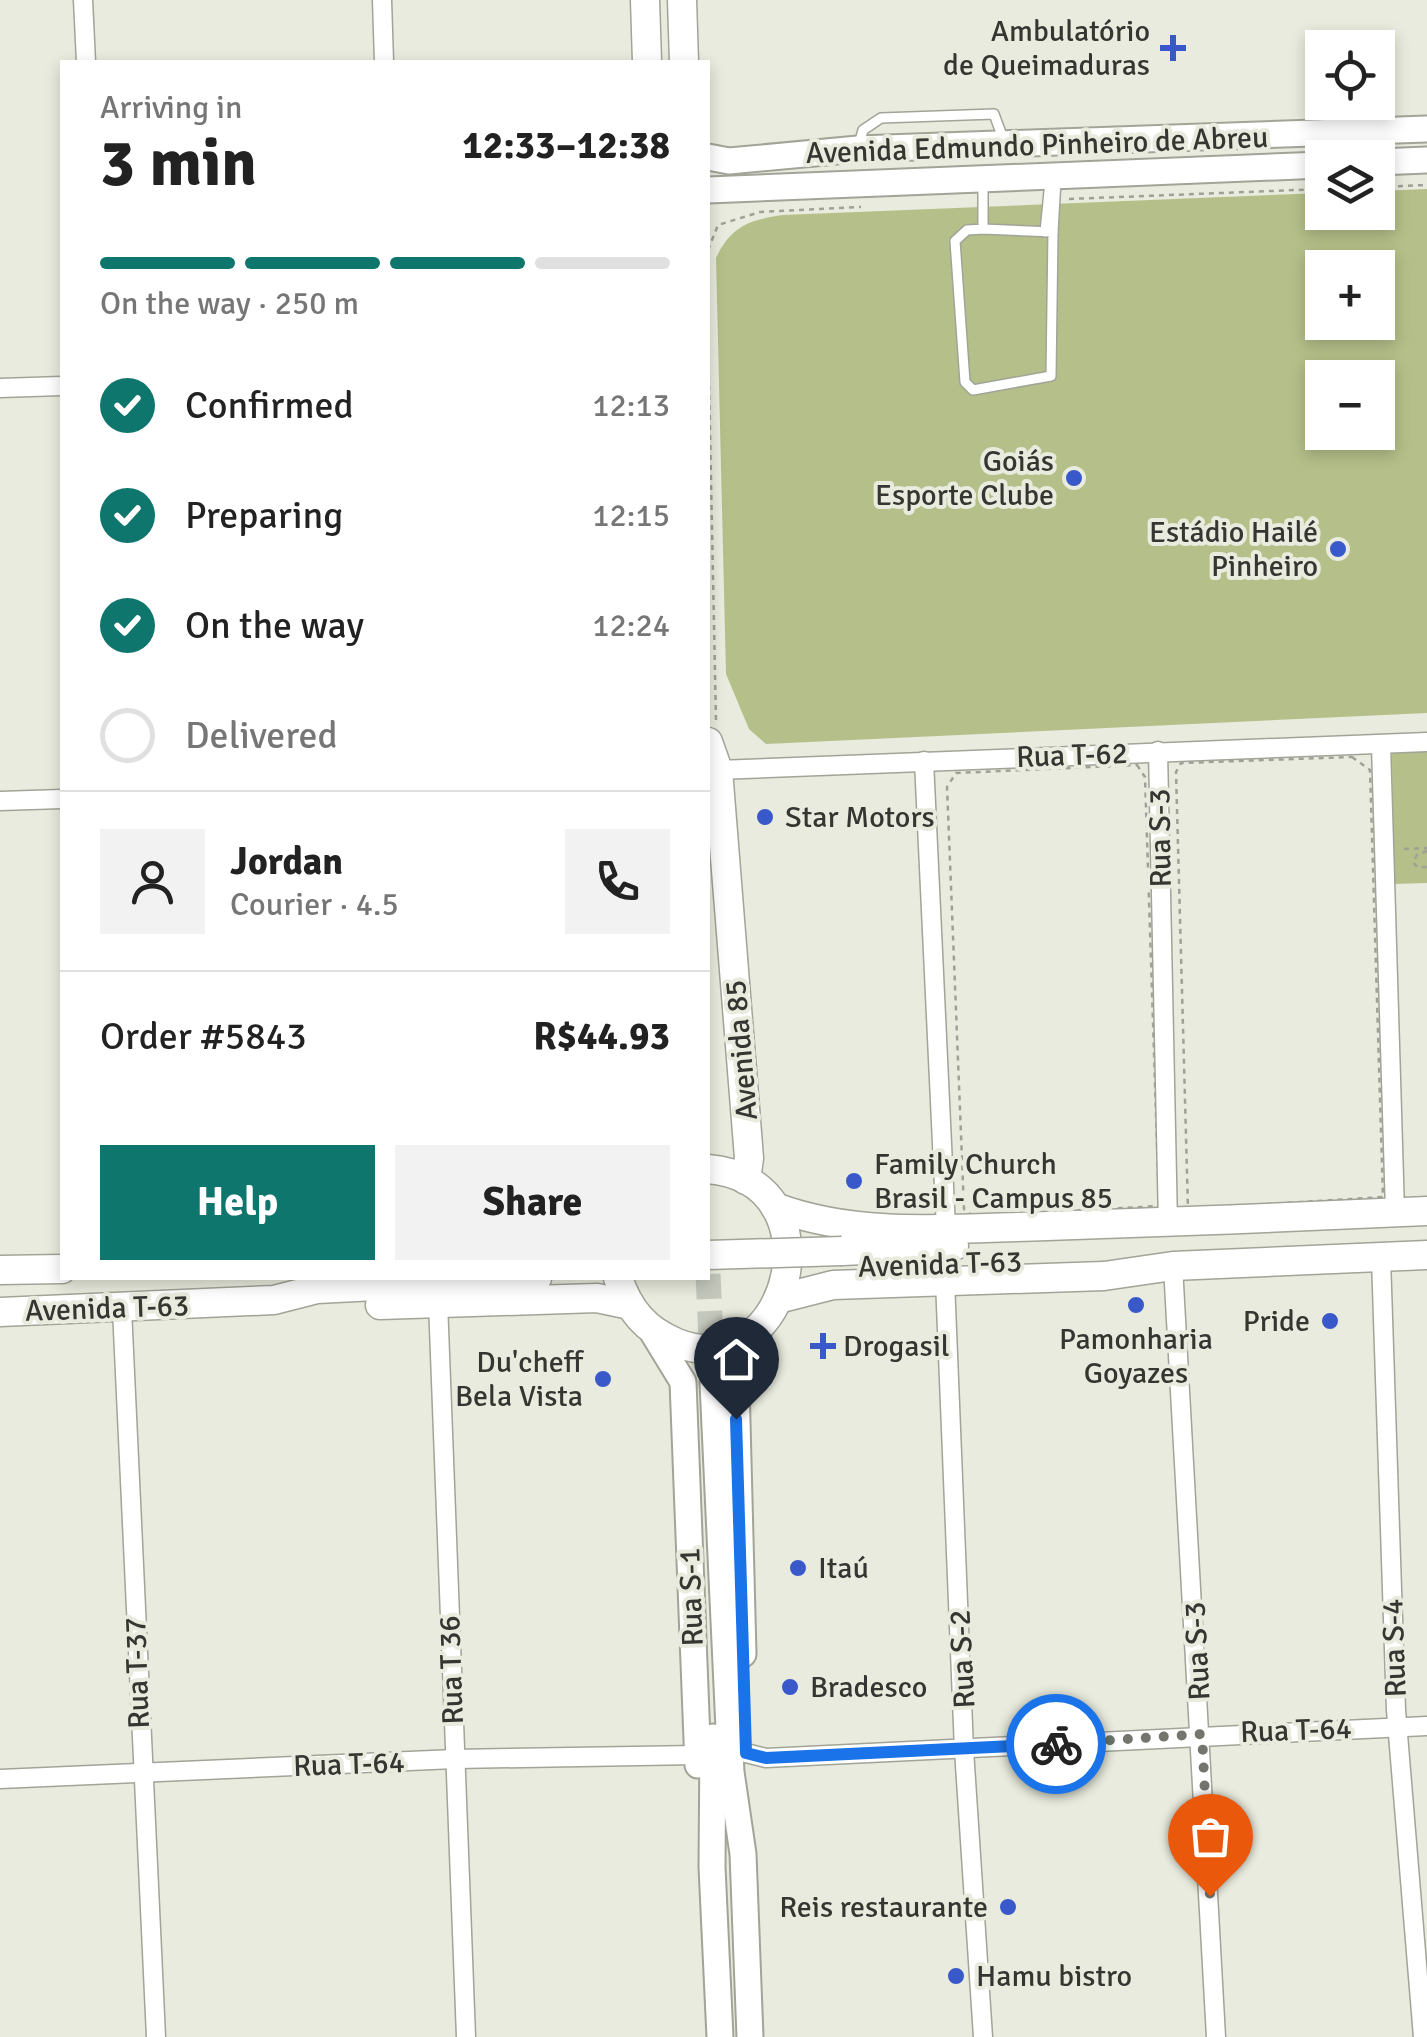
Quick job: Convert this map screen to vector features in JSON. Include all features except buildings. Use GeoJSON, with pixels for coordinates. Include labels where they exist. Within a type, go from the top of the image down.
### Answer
{"type":"FeatureCollection","features":[{"type":"Feature","properties":{"kind":"main road"},"geometry":{"type":"LineString","coordinates":[[645,0],[647,60]]}},
{"type":"Feature","properties":{"kind":"main road"},"geometry":{"type":"LineString","coordinates":[[682,0],[684,60]]}},
{"type":"Feature","properties":{"kind":"main road","name":"Avenida Edmundo Pinheiro de Abreu"},"geometry":{"type":"LineString","coordinates":[[710,157],[730,161],[858,149],[1427,129]]}},
{"type":"Feature","properties":{"kind":"main road"},"geometry":{"type":"LineString","coordinates":[[1395,161],[1427,160]]}},
{"type":"Feature","properties":{"kind":"main road","name":"Avenida Edmundo Pinheiro de Abreu"},"geometry":{"type":"LineString","coordinates":[[710,190],[983,178],[1054,183],[1305,166]]}},
{"type":"Feature","properties":{"kind":"main road","name":"Avenida 85"},"geometry":{"type":"LineString","coordinates":[[711,730],[718,770],[750,1158],[746,1180]]}},
{"type":"Feature","properties":{"kind":"main road"},"geometry":{"type":"LineString","coordinates":[[619,1280],[630,1305],[653,1334],[691,1348],[728,1349],[761,1326],[778,1299],[790,1260],[787,1232],[776,1208],[746,1180],[710,1170]]}},
{"type":"Feature","properties":{"kind":"main road","name":"Avenida T-63"},"geometry":{"type":"LineString","coordinates":[[776,1208],[834,1226],[946,1229],[1168,1225],[1427,1211]]}},
{"type":"Feature","properties":{"kind":"main road","name":"Avenida T-63"},"geometry":{"type":"LineString","coordinates":[[710,1271],[1119,1238],[1168,1225]]}},
{"type":"Feature","properties":{"kind":"main road","name":"Avenida T-63"},"geometry":{"type":"LineString","coordinates":[[710,1256],[1104,1259],[1173,1266]]}},
{"type":"Feature","properties":{"kind":"main road","name":"Avenida T-63"},"geometry":{"type":"LineString","coordinates":[[778,1299],[833,1285],[1104,1276],[1173,1266],[1427,1256]]}},
{"type":"Feature","properties":{"kind":"main road","name":"Avenida T-63"},"geometry":{"type":"LineString","coordinates":[[0,1270],[60,1269]]}},
{"type":"Feature","properties":{"kind":"main road","name":"Avenida T-63"},"geometry":{"type":"LineString","coordinates":[[274,1300],[317,1289],[495,1280]]}},
{"type":"Feature","properties":{"kind":"main road","name":"Avenida T-63"},"geometry":{"type":"LineString","coordinates":[[0,1312],[274,1300],[325,1306],[597,1298],[630,1305]]}},
{"type":"Feature","properties":{"kind":"main road","name":"Rua S-1"},"geometry":{"type":"LineString","coordinates":[[750,2037],[743,1854],[746,1753],[736,1383],[761,1326]]}},
{"type":"Feature","properties":{"kind":"main road","name":"Rua S-1"},"geometry":{"type":"LineString","coordinates":[[653,1334],[682,1382],[697,1755],[712,1867]]}},
{"type":"Feature","properties":{"kind":"main road","name":"Rua S-1"},"geometry":{"type":"LineString","coordinates":[[720,2037],[712,1867],[714,1754],[706,1383],[731,1772],[743,1854]]}},
{"type":"Feature","properties":{"kind":"street"},"geometry":{"type":"LineString","coordinates":[[83,0],[86,60]]}},
{"type":"Feature","properties":{"kind":"street"},"geometry":{"type":"LineString","coordinates":[[382,0],[384,60]]}},
{"type":"Feature","properties":{"kind":"street"},"geometry":{"type":"LineString","coordinates":[[0,388],[60,386]]}},
{"type":"Feature","properties":{"kind":"street","name":"Rua T-62"},"geometry":{"type":"LineString","coordinates":[[718,770],[1427,742]]}},
{"type":"Feature","properties":{"kind":"street"},"geometry":{"type":"LineString","coordinates":[[1382,745],[1396,1212]]}},
{"type":"Feature","properties":{"kind":"street","name":"Rua S-3"},"geometry":{"type":"LineString","coordinates":[[1158,751],[1168,1225]]}},
{"type":"Feature","properties":{"kind":"street"},"geometry":{"type":"LineString","coordinates":[[924,761],[946,1229]]}},
{"type":"Feature","properties":{"kind":"street"},"geometry":{"type":"LineString","coordinates":[[0,801],[60,799]]}},
{"type":"Feature","properties":{"kind":"street","name":"Rua S-4"},"geometry":{"type":"LineString","coordinates":[[1382,1258],[1398,1727],[1424,2037]]}},
{"type":"Feature","properties":{"kind":"street","name":"Rua S-3"},"geometry":{"type":"LineString","coordinates":[[1173,1266],[1216,2037]]}},
{"type":"Feature","properties":{"kind":"street","name":"Rua S-2"},"geometry":{"type":"LineString","coordinates":[[944,1281],[964,1750],[983,2037]]}},
{"type":"Feature","properties":{"kind":"street","name":"Rua T 36"},"geometry":{"type":"LineString","coordinates":[[438,1302],[466,2037]]}},
{"type":"Feature","properties":{"kind":"street","name":"Rua T-37"},"geometry":{"type":"LineString","coordinates":[[122,1309],[156,2037]]}},
{"type":"Feature","properties":{"kind":"street","name":"Rua T-64"},"geometry":{"type":"LineString","coordinates":[[746,1753],[766,1758],[1427,1726]]}},
{"type":"Feature","properties":{"kind":"street","name":"Rua T-64"},"geometry":{"type":"LineString","coordinates":[[0,1779],[455,1760],[697,1755]]}},
{"type":"Feature","properties":{"kind":"lane"},"geometry":{"type":"LineString","coordinates":[[983,178],[983,229]]}},
{"type":"Feature","properties":{"kind":"lane"},"geometry":{"type":"LineString","coordinates":[[1049,232],[1054,183]]}},
{"type":"Feature","properties":{"kind":"lane"},"geometry":{"type":"LineString","coordinates":[[1049,232],[967,230],[955,241],[965,382],[973,390],[1052,376],[1049,232],[1054,183]]}},
{"type":"Feature","properties":{"kind":"path"},"geometry":{"type":"LineString","coordinates":[[1054,183],[1305,189]]}},
{"type":"Feature","properties":{"kind":"path"},"geometry":{"type":"LineString","coordinates":[[1395,185],[1427,184]]}},
{"type":"Feature","properties":{"kind":"path"},"geometry":{"type":"LineString","coordinates":[[710,245],[718,224],[760,212],[872,206]]}},
{"type":"Feature","properties":{"kind":"path"},"geometry":{"type":"LineString","coordinates":[[710,598],[711,730]]}},
{"type":"Feature","properties":{"kind":"path"},"geometry":{"type":"LineString","coordinates":[[1352,757],[1370,770],[1382,1198],[1188,1209],[1176,772],[1181,762],[1352,757]]}},
{"type":"Feature","properties":{"kind":"path"},"geometry":{"type":"LineString","coordinates":[[1137,764],[1146,777],[1159,1206],[973,1216],[964,1209],[947,787],[956,773],[1137,764]]}},
{"type":"Feature","properties":{"kind":"path"},"geometry":{"type":"LineString","coordinates":[[1386,850],[1427,850]]}},
{"type":"Feature","properties":{"kind":"path"},"geometry":{"type":"LineString","coordinates":[[1427,850],[1417,855],[1414,862],[1427,867]]}},
{"type":"Feature","properties":{"kind":"green space","name":"Goiás Esporte Clube"},"geometry":{"type":"Polygon","coordinates":[[[1427,189],[1427,713],[766,744],[749,729],[726,674],[716,258],[728,238],[742,226],[783,215],[1305,194],[1305,230],[1395,230],[1395,190],[1427,189]]]}},
{"type":"Feature","properties":{"kind":"green space"},"geometry":{"type":"Polygon","coordinates":[[[1427,748],[1427,883],[1393,884],[1392,750],[1427,748]]]}},
{"type":"Feature","properties":{"kind":"tunnel"},"geometry":{"type":"LineString","coordinates":[[708,1280],[713,1383]]}},
{"type":"Feature","properties":{"kind":"way so far"},"geometry":{"type":"LineString","coordinates":[[1056,1744],[1202,1734],[1210,1896]]}},
{"type":"Feature","properties":{"kind":"place","name":"Ambulatório de Queimaduras"},"geometry":{"type":"Point","coordinates":[1173,48]}},
{"type":"Feature","properties":{"kind":"place","name":"Goiás Esporte Clube"},"geometry":{"type":"Point","coordinates":[1074,478]}},
{"type":"Feature","properties":{"kind":"place","name":"Estádio Hailé Pinheiro"},"geometry":{"type":"Point","coordinates":[1338,549]}},
{"type":"Feature","properties":{"kind":"place","name":"Star Motors"},"geometry":{"type":"Point","coordinates":[765,817]}},
{"type":"Feature","properties":{"kind":"place","name":"Family Church Brasil - Campus 85"},"geometry":{"type":"Point","coordinates":[854,1181]}},
{"type":"Feature","properties":{"kind":"place","name":"Pamonharia Goyazes"},"geometry":{"type":"Point","coordinates":[1136,1305]}},
{"type":"Feature","properties":{"kind":"place","name":"Pride"},"geometry":{"type":"Point","coordinates":[1330,1321]}},
{"type":"Feature","properties":{"kind":"place","name":"Drogasil"},"geometry":{"type":"Point","coordinates":[823,1346]}},
{"type":"Feature","properties":{"kind":"place","name":"Du'cheff Bela Vista"},"geometry":{"type":"Point","coordinates":[603,1379]}},
{"type":"Feature","properties":{"kind":"place","name":"Itaú"},"geometry":{"type":"Point","coordinates":[798,1568]}},
{"type":"Feature","properties":{"kind":"place","name":"Bradesco"},"geometry":{"type":"Point","coordinates":[790,1687]}},
{"type":"Feature","properties":{"kind":"place","name":"Reis restaurante"},"geometry":{"type":"Point","coordinates":[1008,1907]}},
{"type":"Feature","properties":{"kind":"place","name":"Hamu bistro"},"geometry":{"type":"Point","coordinates":[956,1976]}},
{"type":"Feature","properties":{"kind":"route"},"geometry":{"type":"LineString","coordinates":[[736,1419],[746,1753],[766,1758],[1056,1744]]}}]}
